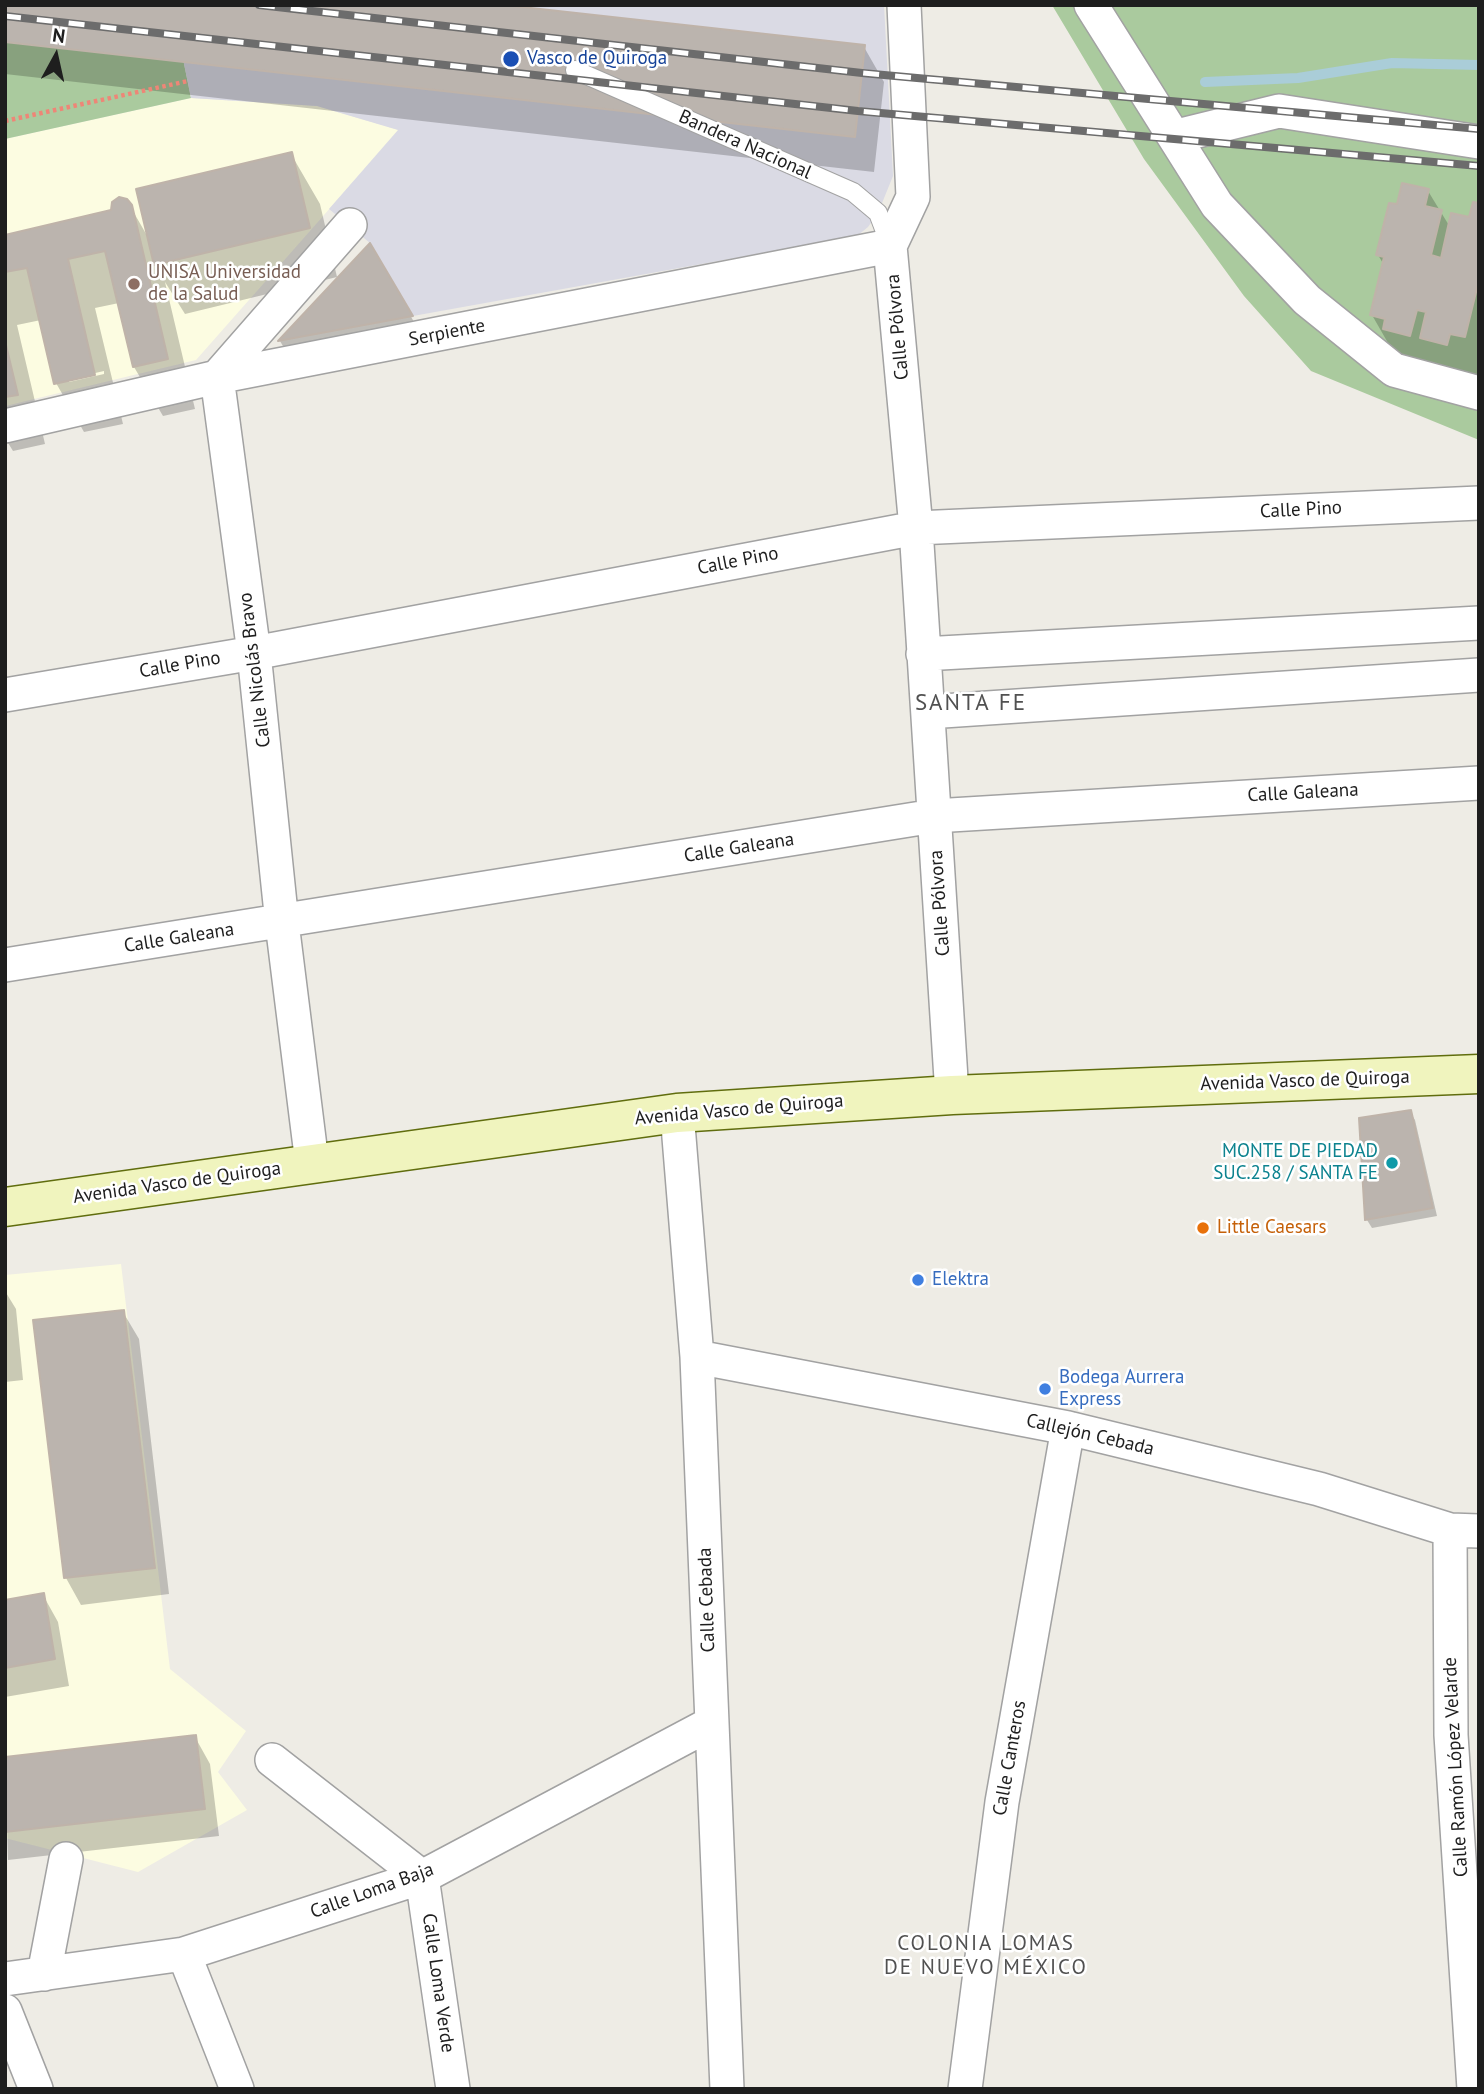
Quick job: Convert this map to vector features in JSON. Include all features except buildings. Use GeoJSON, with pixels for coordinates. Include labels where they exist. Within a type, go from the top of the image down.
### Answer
{"type":"FeatureCollection","features":[{"type":"Feature","properties":{"kind":"main road","name":"Avenida Vasco de Quiroga"},"geometry":{"type":"LineString","coordinates":[[5,1207],[677,1113],[952,1095],[1479,1074]]}},
{"type":"Feature","properties":{"kind":"street","name":"Calle Pólvora"},"geometry":{"type":"LineString","coordinates":[[904,5],[913,197],[890,246],[916,528],[952,1095]]}},
{"type":"Feature","properties":{"kind":"street"},"geometry":{"type":"LineString","coordinates":[[1092,5],[1177,136],[1217,205],[1307,300],[1394,370],[1479,393]]}},
{"type":"Feature","properties":{"kind":"street"},"geometry":{"type":"LineString","coordinates":[[1177,136],[1279,111],[1479,142]]}},
{"type":"Feature","properties":{"kind":"street"},"geometry":{"type":"LineString","coordinates":[[217,377],[350,225]]}},
{"type":"Feature","properties":{"kind":"street","name":"Serpiente"},"geometry":{"type":"LineString","coordinates":[[5,426],[217,377],[890,246]]}},
{"type":"Feature","properties":{"kind":"street","name":"Calle Nicolás Bravo"},"geometry":{"type":"LineString","coordinates":[[217,377],[254,653],[282,923],[312,1163]]}},
{"type":"Feature","properties":{"kind":"street","name":"Calle Pino"},"geometry":{"type":"LineString","coordinates":[[5,695],[254,653],[916,528],[1479,502]]}},
{"type":"Feature","properties":{"kind":"street"},"geometry":{"type":"LineString","coordinates":[[923,654],[1479,623]]}},
{"type":"Feature","properties":{"kind":"street"},"geometry":{"type":"LineString","coordinates":[[1331,631],[1336,684]]}},
{"type":"Feature","properties":{"kind":"street"},"geometry":{"type":"LineString","coordinates":[[928,712],[1479,675]]}},
{"type":"Feature","properties":{"kind":"street","name":"Calle Galeana"},"geometry":{"type":"LineString","coordinates":[[5,965],[282,923],[934,816],[1479,783]]}},
{"type":"Feature","properties":{"kind":"street","name":"Calle Cebada"},"geometry":{"type":"LineString","coordinates":[[677,1113],[697,1357],[727,2089]]}},
{"type":"Feature","properties":{"kind":"street","name":"Callejón Cebada"},"geometry":{"type":"LineString","coordinates":[[697,1357],[1068,1428],[1319,1489],[1464,1530]]}},
{"type":"Feature","properties":{"kind":"street","name":"Calle Canteros"},"geometry":{"type":"LineString","coordinates":[[965,2089],[1002,1802],[1068,1428]]}},
{"type":"Feature","properties":{"kind":"street","name":"Calle Ramón López Velarde"},"geometry":{"type":"LineString","coordinates":[[1464,1530],[1451,1735],[1474,2089]]}},
{"type":"Feature","properties":{"kind":"street","name":"Calle Loma Baja"},"geometry":{"type":"LineString","coordinates":[[5,1979],[184,1954],[422,1877],[712,1723]]}},
{"type":"Feature","properties":{"kind":"street"},"geometry":{"type":"LineString","coordinates":[[271,1760],[422,1877]]}},
{"type":"Feature","properties":{"kind":"street"},"geometry":{"type":"LineString","coordinates":[[44,1974],[66,1859]]}},
{"type":"Feature","properties":{"kind":"street","name":"Calle Loma Verde"},"geometry":{"type":"LineString","coordinates":[[422,1877],[453,2089]]}},
{"type":"Feature","properties":{"kind":"street"},"geometry":{"type":"LineString","coordinates":[[184,1954],[237,2089]]}},
{"type":"Feature","properties":{"kind":"street"},"geometry":{"type":"LineString","coordinates":[[5,2011],[36,2089]]}},
{"type":"Feature","properties":{"kind":"lane","name":"Bandera Nacional"},"geometry":{"type":"LineString","coordinates":[[575,70],[853,192],[878,213],[890,246]]}},
{"type":"Feature","properties":{"kind":"path"},"geometry":{"type":"LineString","coordinates":[[5,121],[188,81]]}},
{"type":"Feature","properties":{"kind":"shaded area"},"geometry":{"type":"Polygon","coordinates":[[[172,5],[884,5],[893,176],[878,213],[857,236],[413,316],[370,243],[329,209],[398,130],[317,106],[191,98],[172,5]]]}},
{"type":"Feature","properties":{"kind":"shaded area","name":"UNISA Universidad de la Salud"},"geometry":{"type":"Polygon","coordinates":[[[191,98],[317,106],[399,130],[196,360],[5,406],[5,139],[191,98]]]}},
{"type":"Feature","properties":{"kind":"shaded area"},"geometry":{"type":"Polygon","coordinates":[[[121,1264],[170,1669],[246,1731],[218,1772],[247,1810],[138,1872],[5,1838],[5,1275],[121,1264]]]}},
{"type":"Feature","properties":{"kind":"green space"},"geometry":{"type":"Polygon","coordinates":[[[5,5],[172,5],[191,98],[5,139],[5,5]]]}},
{"type":"Feature","properties":{"kind":"green space"},"geometry":{"type":"Polygon","coordinates":[[[1052,5],[1479,5],[1479,440],[1311,371],[1244,296],[1144,159],[1052,5]]]}},
{"type":"Feature","properties":{"kind":"waterway"},"geometry":{"type":"LineString","coordinates":[[1205,82],[1298,78],[1392,63],[1479,65]]}},
{"type":"Feature","properties":{"kind":"railway"},"geometry":{"type":"LineString","coordinates":[[259,5],[862,73],[1479,129]]}},
{"type":"Feature","properties":{"kind":"railway"},"geometry":{"type":"LineString","coordinates":[[5,16],[858,111],[1479,166]]}},
{"type":"Feature","properties":{"kind":"place","name":"Vasco de Quiroga"},"geometry":{"type":"Point","coordinates":[511,59]}},
{"type":"Feature","properties":{"kind":"place","name":"UNISA Universidad de la Salud"},"geometry":{"type":"Point","coordinates":[134,284]}},
{"type":"Feature","properties":{"kind":"place","name":"MONTE DE PIEDAD SUC.258 / SANTA FE"},"geometry":{"type":"Point","coordinates":[1392,1163]}},
{"type":"Feature","properties":{"kind":"place","name":"Little Caesars"},"geometry":{"type":"Point","coordinates":[1203,1228]}},
{"type":"Feature","properties":{"kind":"place","name":"Elektra"},"geometry":{"type":"Point","coordinates":[918,1280]}},
{"type":"Feature","properties":{"kind":"place","name":"Bodega Aurrera Express"},"geometry":{"type":"Point","coordinates":[1045,1389]}},
{"type":"Feature","properties":{"kind":"district","name":"SANTA FE"},"geometry":{"type":"Point","coordinates":[971,703]}},
{"type":"Feature","properties":{"kind":"district","name":"COLONIA LOMAS DE NUEVO MÉXICO"},"geometry":{"type":"Point","coordinates":[986,1956]}}]}
